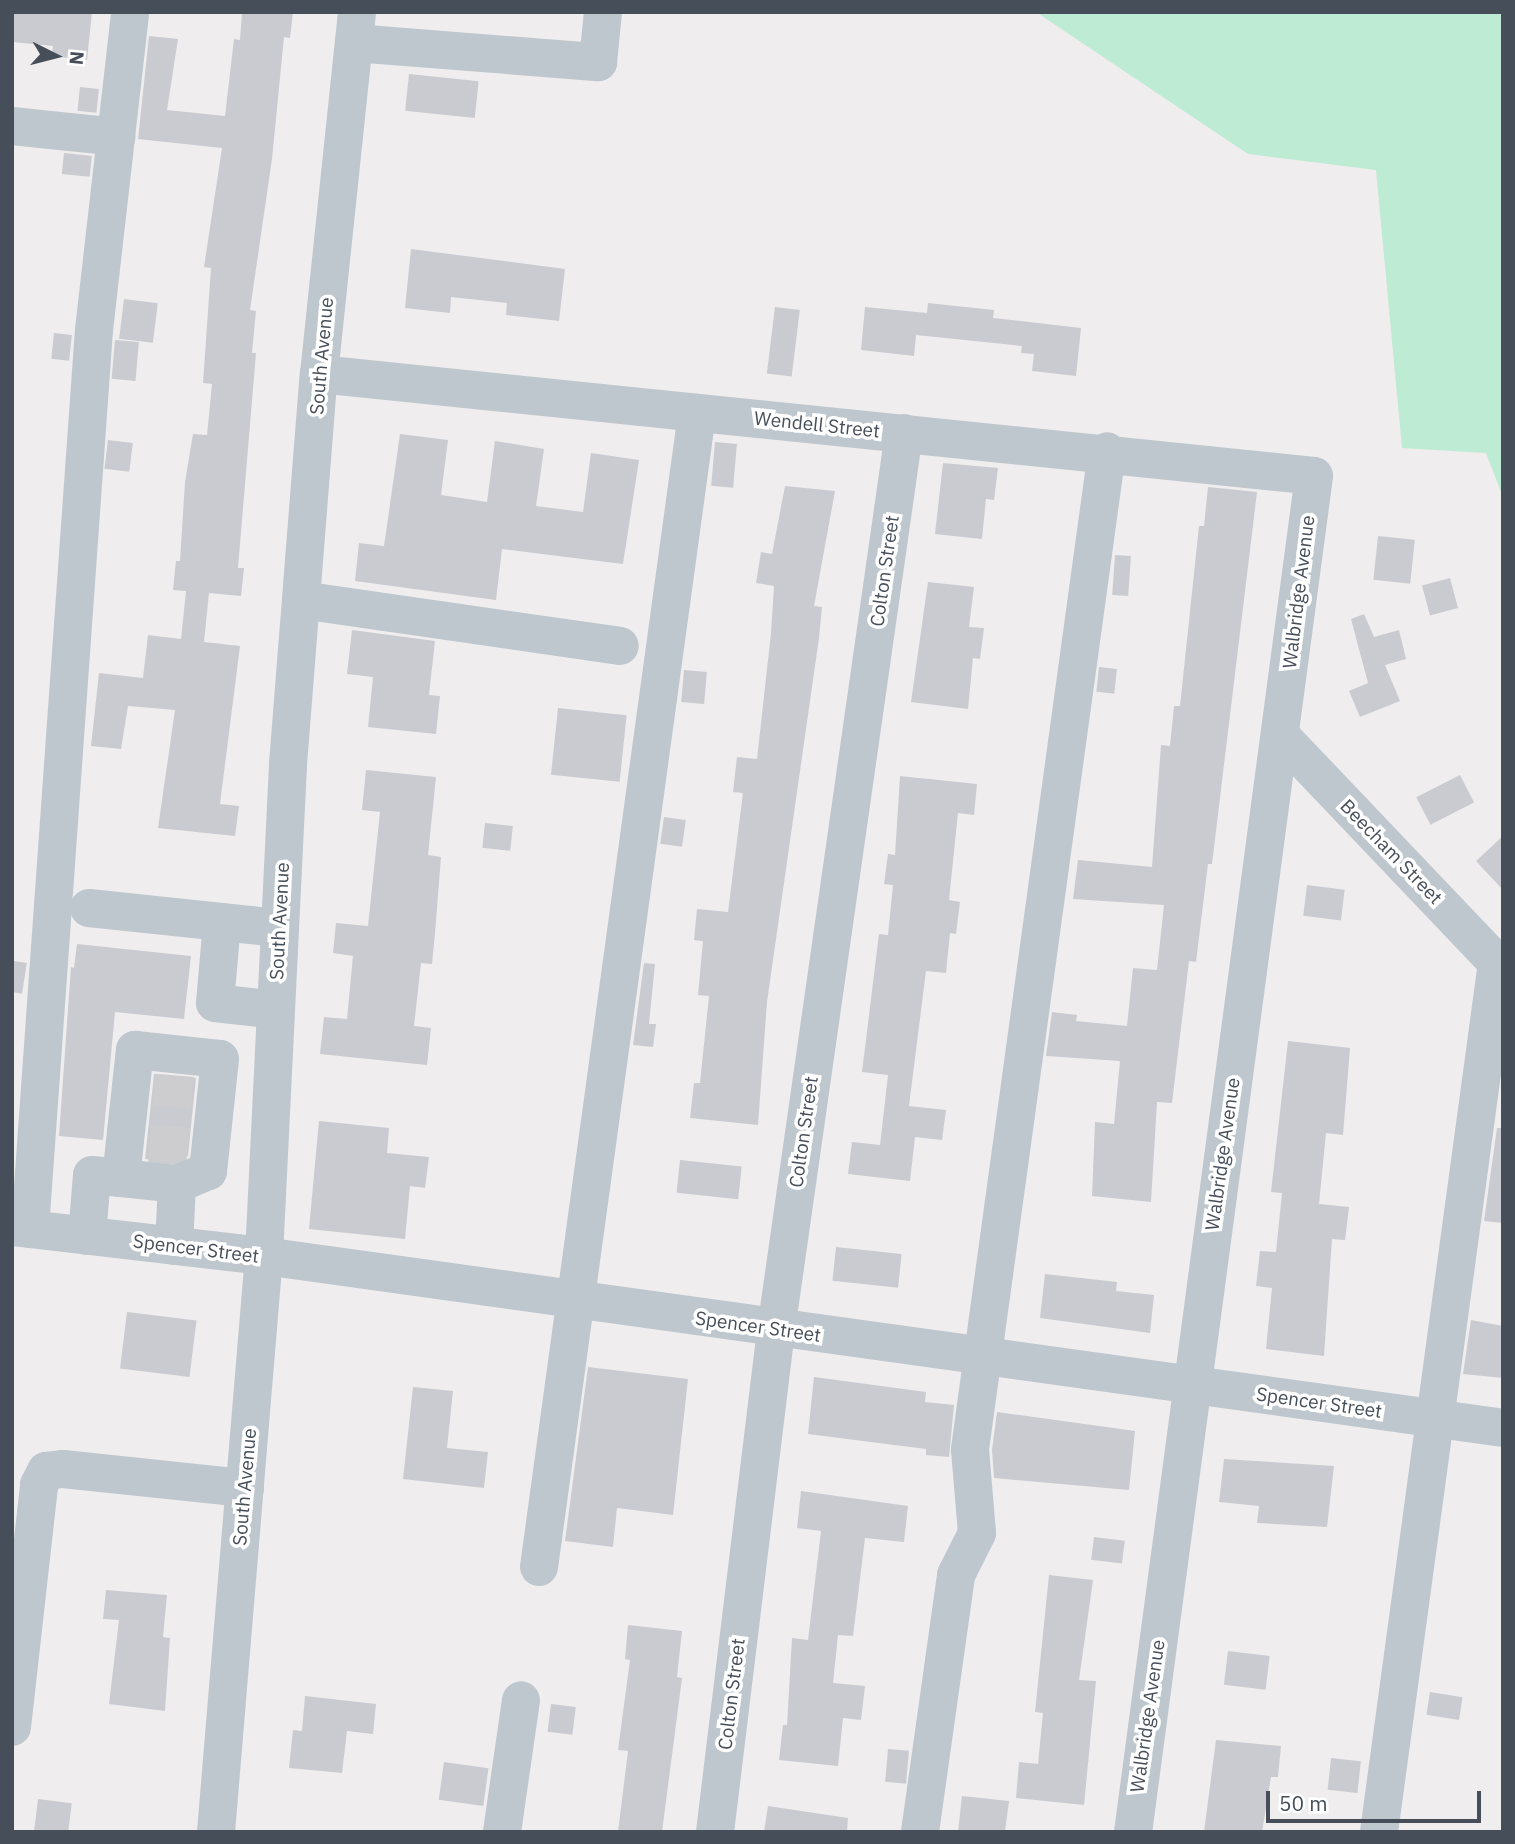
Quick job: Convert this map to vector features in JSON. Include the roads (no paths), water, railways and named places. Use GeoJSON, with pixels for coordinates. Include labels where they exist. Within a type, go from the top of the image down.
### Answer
{"type":"FeatureCollection","features":[{"type":"Feature","properties":{"kind":"street"},"geometry":{"type":"LineString","coordinates":[[21,1228],[34,1178],[81,488],[130,12]]}},
{"type":"Feature","properties":{"kind":"street"},"geometry":{"type":"LineString","coordinates":[[355,27],[598,62],[603,12]]}},
{"type":"Feature","properties":{"kind":"street","name":"South Avenue"},"geometry":{"type":"LineString","coordinates":[[216,1832],[264,1256],[280,928],[301,600],[319,374],[355,27]]}},
{"type":"Feature","properties":{"kind":"street"},"geometry":{"type":"LineString","coordinates":[[12,126],[116,136]]}},
{"type":"Feature","properties":{"kind":"street","name":"Wendell Street"},"geometry":{"type":"LineString","coordinates":[[319,374],[1107,451],[1314,476]]}},
{"type":"Feature","properties":{"kind":"street"},"geometry":{"type":"LineString","coordinates":[[539,1567],[697,413]]}},
{"type":"Feature","properties":{"kind":"street","name":"Colton Street"},"geometry":{"type":"LineString","coordinates":[[715,1832],[776,1330],[904,433]]}},
{"type":"Feature","properties":{"kind":"street"},"geometry":{"type":"LineString","coordinates":[[920,1832],[956,1575],[977,1534],[970,1449],[1107,451]]}},
{"type":"Feature","properties":{"kind":"street","name":"Walbridge Avenue"},"geometry":{"type":"LineString","coordinates":[[1133,1832],[1314,476]]}},
{"type":"Feature","properties":{"kind":"street"},"geometry":{"type":"LineString","coordinates":[[301,600],[620,646]]}},
{"type":"Feature","properties":{"kind":"street","name":"Beecham Street"},"geometry":{"type":"LineString","coordinates":[[1280,735],[1500,966]]}},
{"type":"Feature","properties":{"kind":"street"},"geometry":{"type":"LineString","coordinates":[[89,908],[280,928]]}},
{"type":"Feature","properties":{"kind":"street"},"geometry":{"type":"LineString","coordinates":[[222,922],[215,1003],[276,1010]]}},
{"type":"Feature","properties":{"kind":"street"},"geometry":{"type":"LineString","coordinates":[[1379,1832],[1500,966]]}},
{"type":"Feature","properties":{"kind":"street"},"geometry":{"type":"LineString","coordinates":[[87,1236],[106,1181],[135,1050],[176,1065],[220,1059],[273,1066]]}},
{"type":"Feature","properties":{"kind":"street"},"geometry":{"type":"LineString","coordinates":[[34,1178],[106,1181],[170,1177],[208,1171],[220,1059]]}},
{"type":"Feature","properties":{"kind":"street"},"geometry":{"type":"LineString","coordinates":[[211,1153],[267,1159]]}},
{"type":"Feature","properties":{"kind":"street"},"geometry":{"type":"LineString","coordinates":[[170,1177],[174,1246]]}},
{"type":"Feature","properties":{"kind":"street","name":"Spencer Street"},"geometry":{"type":"LineString","coordinates":[[21,1228],[264,1256],[983,1359],[1192,1384],[1503,1428]]}},
{"type":"Feature","properties":{"kind":"street"},"geometry":{"type":"LineString","coordinates":[[12,1727],[39,1485],[46,1471],[63,1468],[245,1488]]}},
{"type":"Feature","properties":{"kind":"street"},"geometry":{"type":"LineString","coordinates":[[502,1832],[521,1700]]}},
{"type":"Feature","properties":{"kind":"tunnel"},"geometry":{"type":"LineString","coordinates":[[167,1164],[175,1075]]}}]}
